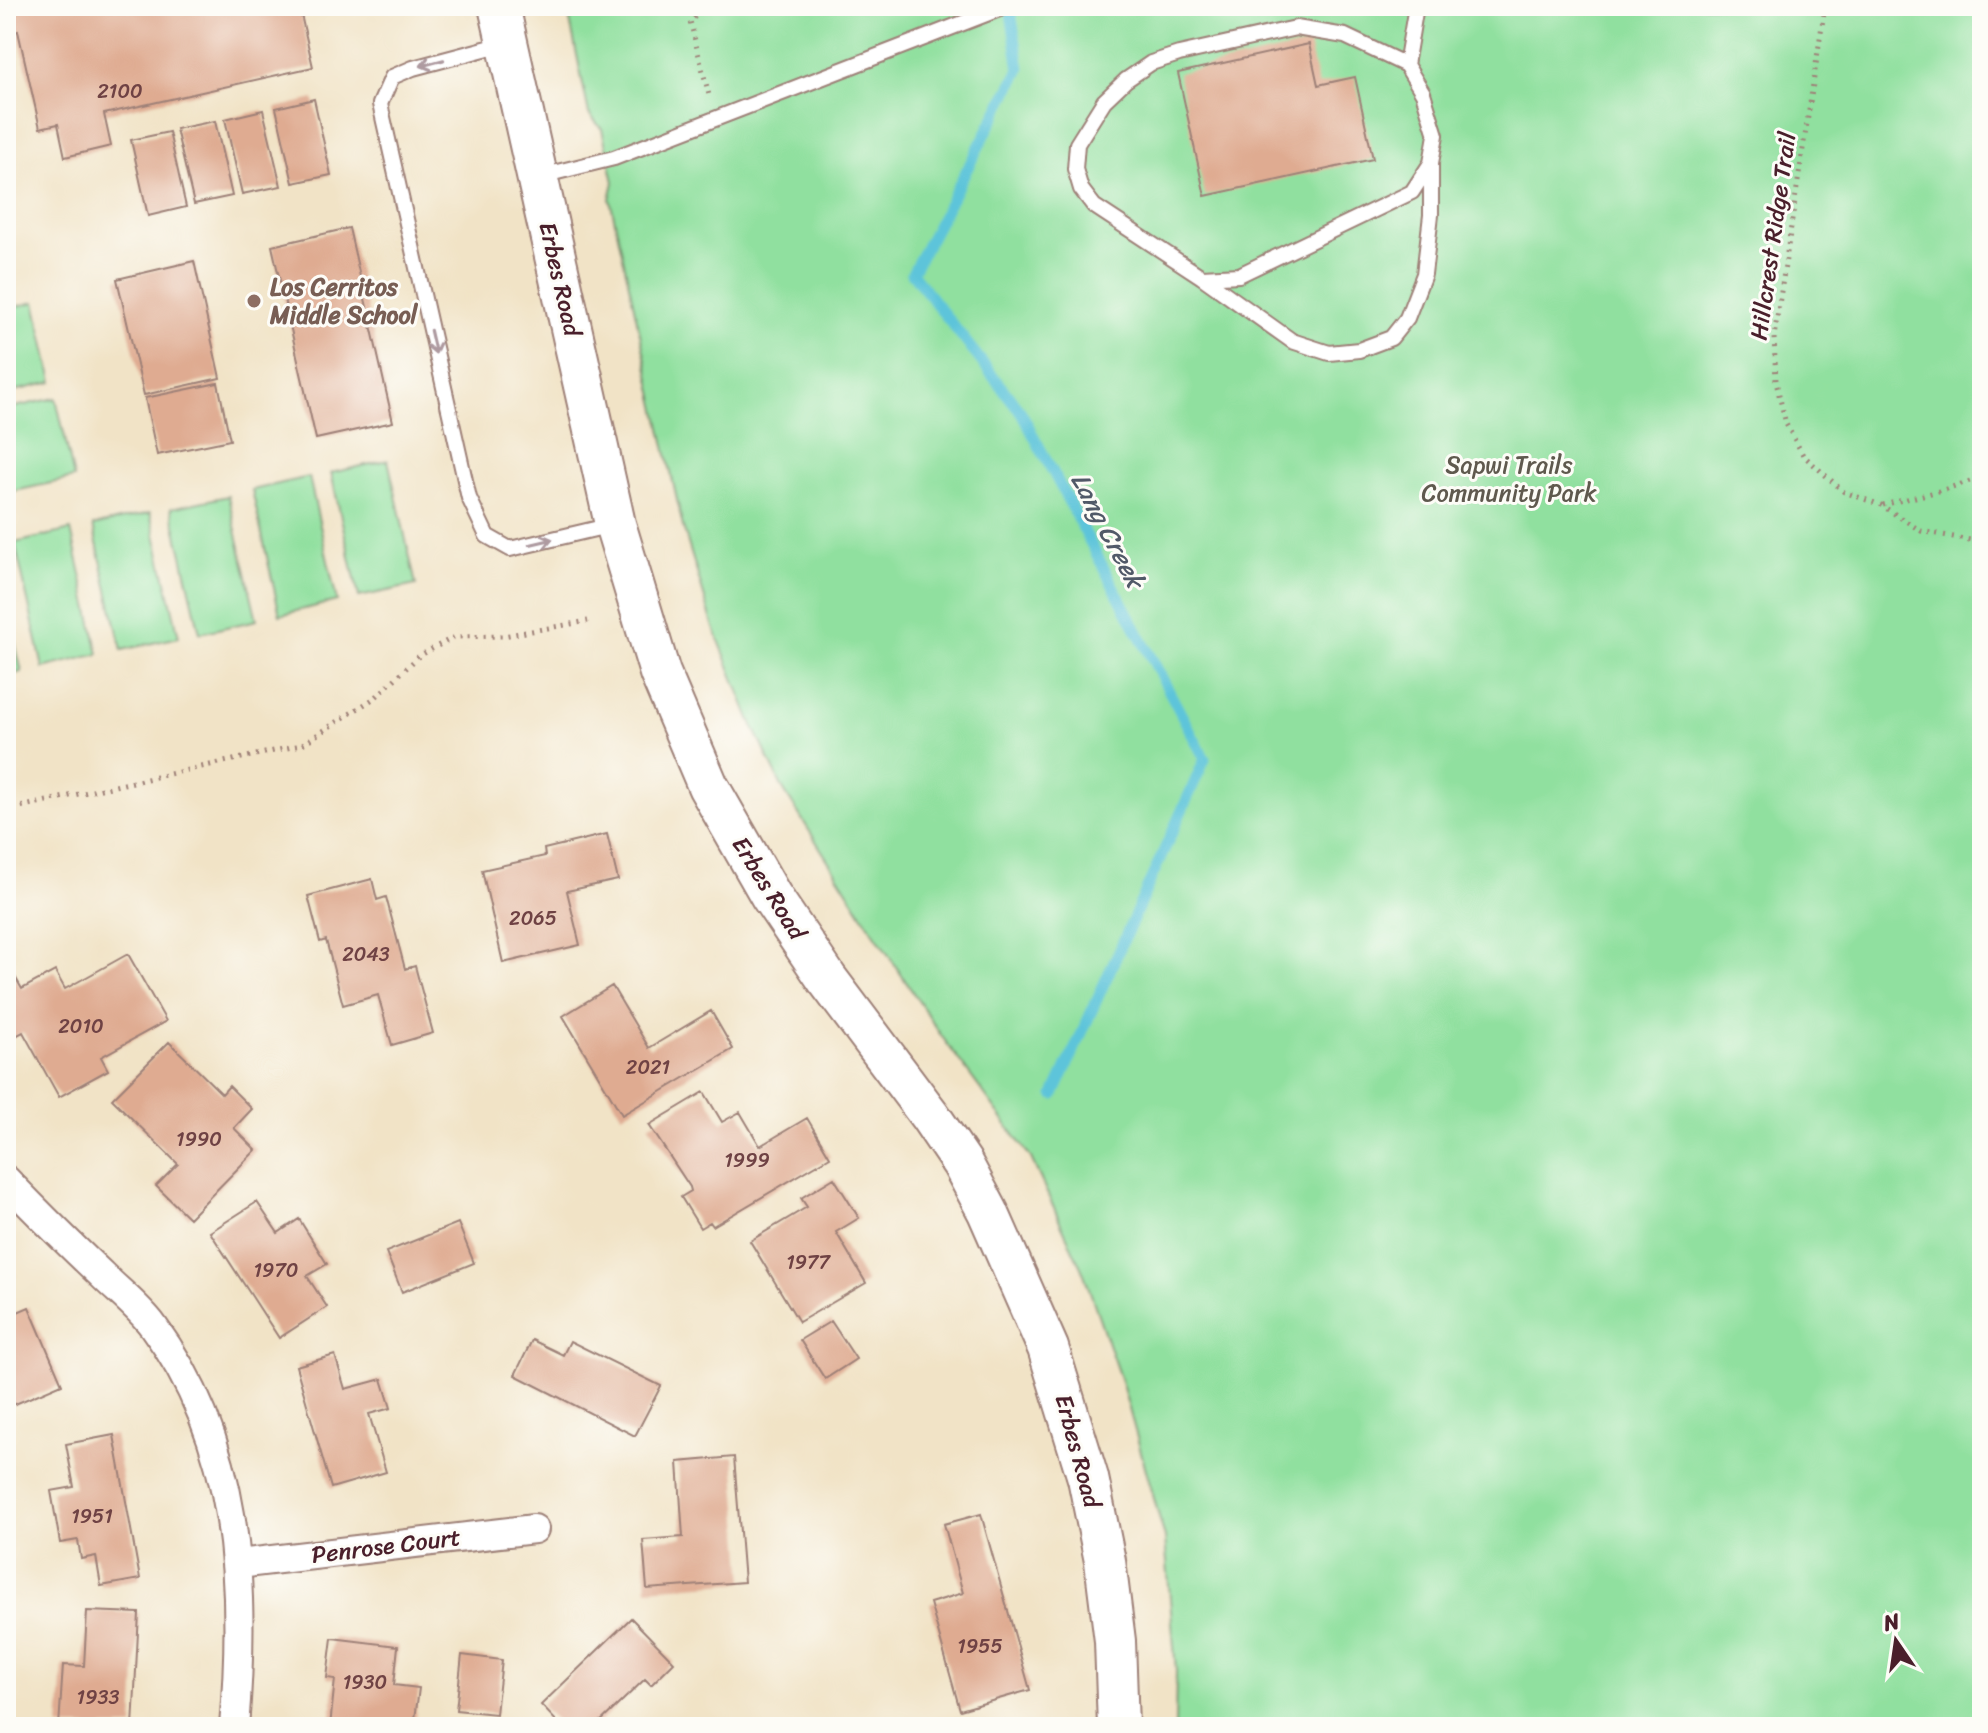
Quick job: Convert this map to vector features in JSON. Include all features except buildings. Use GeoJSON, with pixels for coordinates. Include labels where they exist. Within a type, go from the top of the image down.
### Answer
{"type":"FeatureCollection","features":[{"type":"Feature","properties":{"kind":"main road","name":"Erbes Road"},"geometry":{"type":"LineString","coordinates":[[503,25],[615,524],[660,673],[708,786],[771,896],[827,979],[962,1163],[988,1212],[1048,1348],[1088,1478],[1105,1561],[1115,1641],[1118,1727]]}},
{"type":"Feature","properties":{"kind":"street"},"geometry":{"type":"LineString","coordinates":[[6,1180],[151,1323],[177,1362],[196,1399],[214,1445],[238,1564],[240,1656],[234,1727]]}},
{"type":"Feature","properties":{"kind":"street","name":"Penrose Court"},"geometry":{"type":"LineString","coordinates":[[238,1564],[534,1529]]}},
{"type":"Feature","properties":{"kind":"lane"},"geometry":{"type":"LineString","coordinates":[[537,177],[614,158],[1007,6]]}},
{"type":"Feature","properties":{"kind":"lane"},"geometry":{"type":"LineString","coordinates":[[1406,65],[1416,6]]}},
{"type":"Feature","properties":{"kind":"lane"},"geometry":{"type":"LineString","coordinates":[[503,25],[392,77],[380,104],[383,118],[469,498],[487,536],[510,549],[615,524]]}},
{"type":"Feature","properties":{"kind":"lane"},"geometry":{"type":"LineString","coordinates":[[1296,28],[1345,36],[1406,65],[1423,93],[1436,135],[1431,163],[1431,215],[1424,274],[1407,318],[1391,338],[1359,350],[1329,353],[1292,341],[1094,206],[1081,189],[1075,169],[1077,144],[1104,101],[1126,80],[1151,63],[1296,28]]}},
{"type":"Feature","properties":{"kind":"lane"},"geometry":{"type":"LineString","coordinates":[[1202,277],[1239,275],[1412,192],[1431,163]]}},
{"type":"Feature","properties":{"kind":"path"},"geometry":{"type":"LineString","coordinates":[[707,6],[690,21],[715,120]]}},
{"type":"Feature","properties":{"kind":"path","name":"Hillcrest Ridge Trail"},"geometry":{"type":"LineString","coordinates":[[1825,6],[1774,337],[1776,382],[1786,424],[1803,455],[1844,492],[1881,505],[1921,531],[1970,540],[1982,538]]}},
{"type":"Feature","properties":{"kind":"path"},"geometry":{"type":"LineString","coordinates":[[1881,505],[1982,477]]}},
{"type":"Feature","properties":{"kind":"path"},"geometry":{"type":"LineString","coordinates":[[6,810],[301,745],[376,697],[419,656],[454,637],[503,636],[588,621]]}},
{"type":"Feature","properties":{"kind":"green space","name":"Sapwi Trails Community Park"},"geometry":{"type":"Polygon","coordinates":[[[567,6],[1982,6],[1982,1727],[1175,1727],[1176,1671],[1165,1538],[1122,1384],[1084,1274],[1031,1158],[940,1034],[783,789],[751,721],[714,628],[683,527],[610,199],[614,182],[602,129],[589,114],[567,6]]]}},
{"type":"Feature","properties":{"kind":"green space"},"geometry":{"type":"Polygon","coordinates":[[[35,302],[53,382],[6,393],[6,309],[35,302]]]}},
{"type":"Feature","properties":{"kind":"green space"},"geometry":{"type":"Polygon","coordinates":[[[56,398],[74,478],[6,493],[6,409],[56,398]]]}},
{"type":"Feature","properties":{"kind":"green space"},"geometry":{"type":"Polygon","coordinates":[[[388,460],[416,585],[359,597],[331,473],[388,460]]]}},
{"type":"Feature","properties":{"kind":"green space"},"geometry":{"type":"Polygon","coordinates":[[[309,477],[337,601],[280,615],[252,490],[309,477]]]}},
{"type":"Feature","properties":{"kind":"green space"},"geometry":{"type":"Polygon","coordinates":[[[228,496],[257,620],[200,633],[171,508],[228,496]]]}},
{"type":"Feature","properties":{"kind":"green space"},"geometry":{"type":"Polygon","coordinates":[[[150,513],[179,637],[122,650],[93,526],[150,513]]]}},
{"type":"Feature","properties":{"kind":"green space"},"geometry":{"type":"Polygon","coordinates":[[[71,530],[99,654],[43,668],[15,543],[71,530]]]}},
{"type":"Feature","properties":{"kind":"green space"},"geometry":{"type":"Polygon","coordinates":[[[6,605],[22,672],[6,676],[6,605]]]}},
{"type":"Feature","properties":{"kind":"waterway","name":"Lang Creek"},"geometry":{"type":"LineString","coordinates":[[1010,6],[1020,69],[912,273],[1021,412],[1205,759],[1054,1095]]}},
{"type":"Feature","properties":{"kind":"place","name":"Los Cerritos Middle School"},"geometry":{"type":"Point","coordinates":[254,301]}}]}
